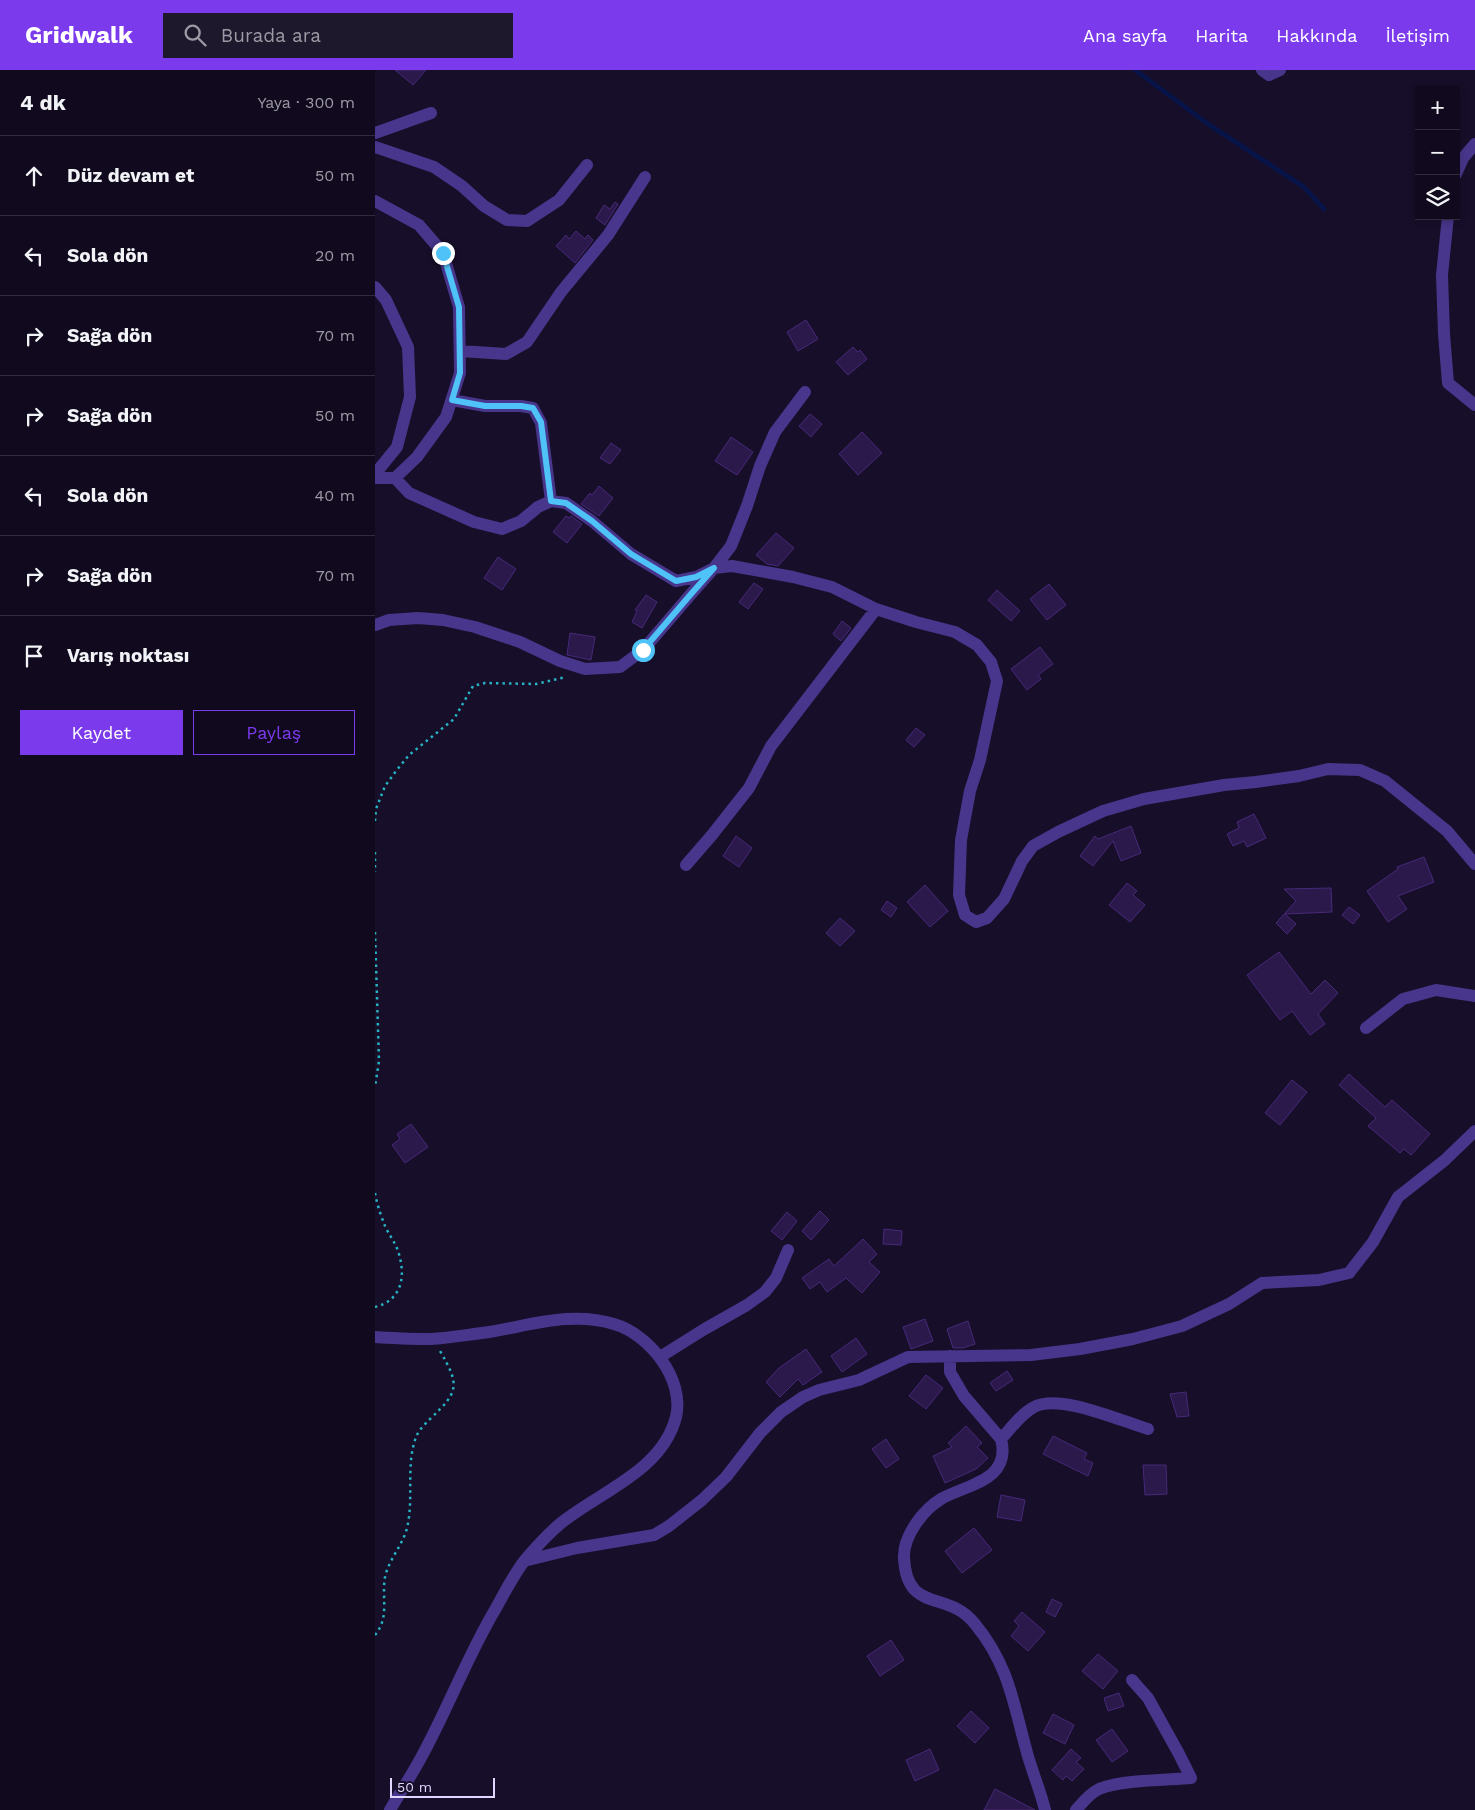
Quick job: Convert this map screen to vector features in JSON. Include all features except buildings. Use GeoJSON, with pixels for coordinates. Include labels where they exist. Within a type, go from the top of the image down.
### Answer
{"type":"FeatureCollection","features":[{"type":"Feature","properties":{"kind":"street"},"geometry":{"type":"LineString","coordinates":[[1263,70],[1269,75],[1280,70]]}},
{"type":"Feature","properties":{"kind":"street"},"geometry":{"type":"LineString","coordinates":[[375,133],[431,113]]}},
{"type":"Feature","properties":{"kind":"street"},"geometry":{"type":"LineString","coordinates":[[1460,165],[1463,158],[1475,144]]}},
{"type":"Feature","properties":{"kind":"street"},"geometry":{"type":"LineString","coordinates":[[375,147],[435,167],[462,186],[484,206],[507,220],[527,221],[559,200],[587,165]]}},
{"type":"Feature","properties":{"kind":"street"},"geometry":{"type":"LineString","coordinates":[[460,351],[507,354],[527,342],[561,292],[608,235],[645,177]]}},
{"type":"Feature","properties":{"kind":"street"},"geometry":{"type":"LineString","coordinates":[[375,201],[419,225],[443,253],[459,307],[460,373],[446,417],[417,457],[395,478]]}},
{"type":"Feature","properties":{"kind":"street"},"geometry":{"type":"LineString","coordinates":[[1448,220],[1443,275],[1444,334],[1449,383],[1475,405]]}},
{"type":"Feature","properties":{"kind":"street"},"geometry":{"type":"LineString","coordinates":[[375,287],[386,300],[408,348],[410,397],[397,447],[375,476]]}},
{"type":"Feature","properties":{"kind":"street"},"geometry":{"type":"LineString","coordinates":[[375,626],[389,620],[419,618],[443,620],[475,627],[511,639],[561,661],[585,669],[620,666],[643,650],[731,546],[760,466],[775,432],[805,392]]}},
{"type":"Feature","properties":{"kind":"street"},"geometry":{"type":"LineString","coordinates":[[452,400],[485,406],[533,408],[541,422],[551,501]]}},
{"type":"Feature","properties":{"kind":"street"},"geometry":{"type":"LineString","coordinates":[[375,476],[395,478],[409,493],[475,522],[502,529],[521,521],[539,507],[551,501],[566,503],[592,521],[631,554],[676,581],[696,577],[714,568],[732,566],[793,577],[832,587],[876,609],[955,632],[977,645],[991,662],[997,681],[981,760],[970,791],[961,840],[959,895],[965,915],[976,922],[987,918],[1004,899],[1021,861],[1033,846],[1103,811],[1143,799],[1224,785],[1299,776],[1328,769],[1360,770],[1385,781],[1447,832],[1475,864]]}},
{"type":"Feature","properties":{"kind":"street"},"geometry":{"type":"LineString","coordinates":[[686,865],[735,807],[749,788],[771,746],[876,609]]}},
{"type":"Feature","properties":{"kind":"street"},"geometry":{"type":"LineString","coordinates":[[1366,1028],[1403,999],[1436,990],[1475,996]]}},
{"type":"Feature","properties":{"kind":"street"},"geometry":{"type":"LineString","coordinates":[[524,1561],[577,1548],[654,1535],[669,1526],[702,1500],[725,1477],[765,1428],[781,1412],[803,1397],[819,1390],[859,1380],[908,1358],[1031,1356],[1133,1339],[1182,1326],[1229,1304],[1262,1283],[1319,1280],[1349,1273],[1373,1242],[1399,1197],[1445,1160],[1475,1131]]}},
{"type":"Feature","properties":{"kind":"street"},"geometry":{"type":"LineString","coordinates":[[660,1357],[747,1305],[765,1292],[776,1278],[788,1250]]}},
{"type":"Feature","properties":{"kind":"street"},"geometry":{"type":"LineString","coordinates":[[375,1338],[433,1339],[484,1333],[548,1320],[575,1318],[598,1320],[615,1324],[635,1333],[648,1344],[660,1357],[671,1378],[677,1400],[676,1416],[661,1448],[648,1462],[560,1524],[524,1561],[478,1638],[424,1754],[390,1810]]}},
{"type":"Feature","properties":{"kind":"street"},"geometry":{"type":"LineString","coordinates":[[950,1356],[951,1372],[964,1396],[1001,1439],[1003,1447],[1002,1456],[992,1473],[972,1487],[942,1498],[927,1510],[905,1546],[904,1557],[907,1578],[917,1593],[925,1599],[948,1604],[963,1611],[985,1636],[1001,1661],[1026,1751],[1045,1810]]}},
{"type":"Feature","properties":{"kind":"street"},"geometry":{"type":"LineString","coordinates":[[1001,1439],[1026,1412],[1036,1406],[1051,1403],[1070,1404],[1148,1429]]}},
{"type":"Feature","properties":{"kind":"street"},"geometry":{"type":"LineString","coordinates":[[1076,1810],[1098,1790],[1112,1785],[1191,1778],[1148,1698],[1132,1680]]}},
{"type":"Feature","properties":{"kind":"path"},"geometry":{"type":"LineString","coordinates":[[375,821],[376,809],[385,786],[409,755],[454,719],[473,686],[485,683],[536,684],[565,678],[585,669]]}},
{"type":"Feature","properties":{"kind":"path"},"geometry":{"type":"LineString","coordinates":[[375,852],[375,872]]}},
{"type":"Feature","properties":{"kind":"path"},"geometry":{"type":"LineString","coordinates":[[375,932],[379,1061],[375,1087]]}},
{"type":"Feature","properties":{"kind":"path"},"geometry":{"type":"LineString","coordinates":[[375,1192],[385,1226],[398,1250],[403,1274],[398,1292],[385,1304],[375,1307]]}},
{"type":"Feature","properties":{"kind":"path"},"geometry":{"type":"LineString","coordinates":[[375,1635],[380,1629],[385,1612],[384,1588],[386,1572],[407,1528],[415,1439],[423,1426],[444,1406],[454,1389],[453,1378],[448,1364],[433,1339]]}},
{"type":"Feature","properties":{"kind":"waterway"},"geometry":{"type":"LineString","coordinates":[[1135,70],[1208,124],[1304,187],[1324,209]]}},
{"type":"Feature","properties":{"kind":"route"},"geometry":{"type":"LineString","coordinates":[[443,253],[459,307],[460,373],[452,400],[485,406],[533,408],[541,422],[551,501],[566,503],[592,521],[631,554],[676,581],[696,577],[714,568],[643,650]]}}]}
